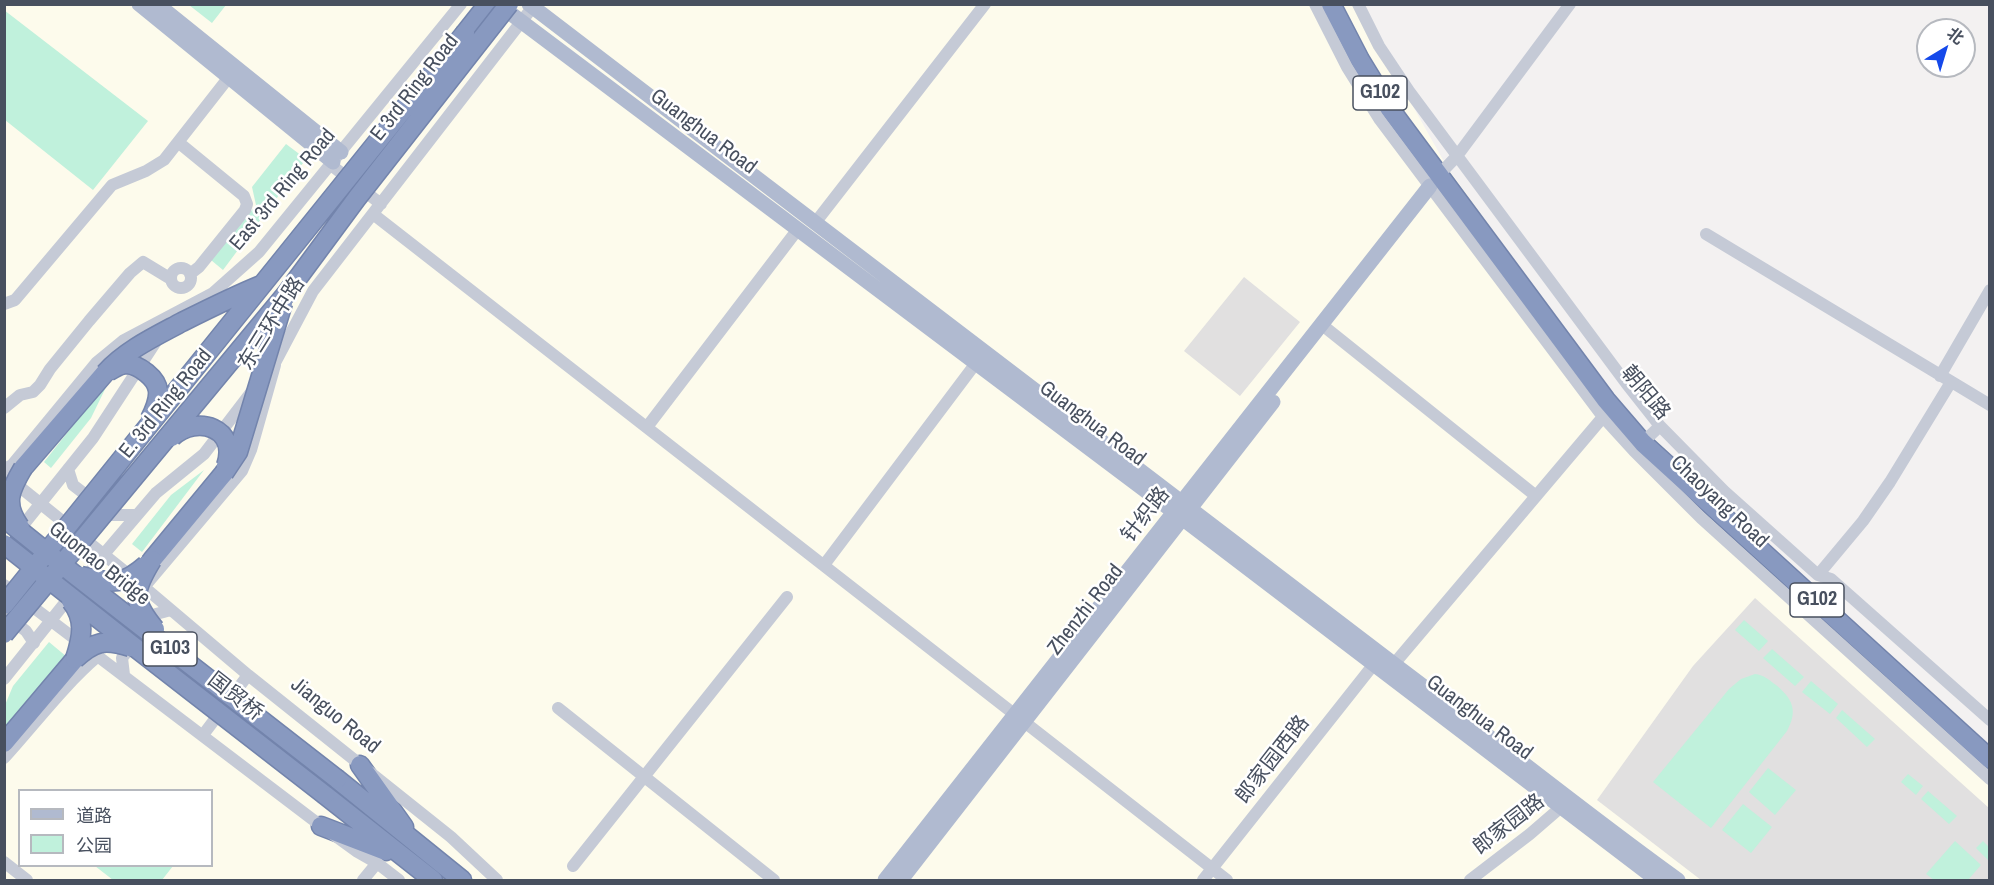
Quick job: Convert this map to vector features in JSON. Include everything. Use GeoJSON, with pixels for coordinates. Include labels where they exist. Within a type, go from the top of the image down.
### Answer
{"type":"FeatureCollection","features":[{"type":"Feature","properties":{"kind":"highway","name":"E. 3rd Ring Road"},"geometry":{"type":"LineString","coordinates":[[4,605],[488,4]]}},
{"type":"Feature","properties":{"kind":"highway","name":"E. 3rd Ring Road"},"geometry":{"type":"LineString","coordinates":[[4,634],[286,294],[357,198],[509,4]]}},
{"type":"Feature","properties":{"kind":"highway","name":"Chaoyang Road"},"geometry":{"type":"LineString","coordinates":[[1331,4],[1360,60],[1390,109],[1442,176]]}},
{"type":"Feature","properties":{"kind":"highway","name":"朝阳路"},"geometry":{"type":"LineString","coordinates":[[1341,4],[1367,55],[1442,176],[1606,400],[1989,759]]}},
{"type":"Feature","properties":{"kind":"highway"},"geometry":{"type":"LineString","coordinates":[[4,479],[118,358],[143,342],[231,297],[264,284]]}},
{"type":"Feature","properties":{"kind":"highway"},"geometry":{"type":"LineString","coordinates":[[175,652],[140,611],[136,592],[152,560],[224,473],[238,452],[286,294]]}},
{"type":"Feature","properties":{"kind":"highway"},"geometry":{"type":"LineString","coordinates":[[105,373],[127,364],[150,375],[156,383],[159,392],[156,405],[137,442]]}},
{"type":"Feature","properties":{"kind":"highway"},"geometry":{"type":"LineString","coordinates":[[154,455],[185,428],[206,426],[218,431],[228,442],[229,457],[224,473]]}},
{"type":"Feature","properties":{"kind":"highway","name":"朝阳路"},"geometry":{"type":"LineString","coordinates":[[1647,439],[1858,625],[1989,746]]}},
{"type":"Feature","properties":{"kind":"highway"},"geometry":{"type":"LineString","coordinates":[[14,469],[9,499],[10,508],[30,538]]}},
{"type":"Feature","properties":{"kind":"highway","name":"Guomao Bridge"},"geometry":{"type":"LineString","coordinates":[[4,518],[337,779],[411,852]]}},
{"type":"Feature","properties":{"kind":"highway","name":"国贸桥"},"geometry":{"type":"LineString","coordinates":[[7,548],[325,795],[411,852]]}},
{"type":"Feature","properties":{"kind":"highway"},"geometry":{"type":"LineString","coordinates":[[75,574],[113,582],[124,581],[152,560]]}},
{"type":"Feature","properties":{"kind":"highway"},"geometry":{"type":"LineString","coordinates":[[62,590],[78,610],[82,621],[82,633],[75,659]]}},
{"type":"Feature","properties":{"kind":"highway"},"geometry":{"type":"LineString","coordinates":[[4,743],[75,659],[90,646],[97,643],[118,644],[137,650]]}},
{"type":"Feature","properties":{"kind":"highway"},"geometry":{"type":"LineString","coordinates":[[360,765],[411,852]]}},
{"type":"Feature","properties":{"kind":"highway"},"geometry":{"type":"LineString","coordinates":[[393,792],[437,861]]}},
{"type":"Feature","properties":{"kind":"highway"},"geometry":{"type":"LineString","coordinates":[[321,826],[411,852]]}},
{"type":"Feature","properties":{"kind":"highway","name":"G103"},"geometry":{"type":"LineString","coordinates":[[411,852],[437,861],[462,880]]}},
{"type":"Feature","properties":{"kind":"highway","name":"G103"},"geometry":{"type":"LineString","coordinates":[[411,852],[433,880]]}},
{"type":"Feature","properties":{"kind":"main road"},"geometry":{"type":"LineString","coordinates":[[139,4],[335,159]]}},
{"type":"Feature","properties":{"kind":"main road"},"geometry":{"type":"LineString","coordinates":[[157,4],[335,159]]}},
{"type":"Feature","properties":{"kind":"main road","name":"Guanghua Road"},"geometry":{"type":"LineString","coordinates":[[498,4],[976,363],[1394,664],[1657,880]]}},
{"type":"Feature","properties":{"kind":"main road","name":"Guanghua Road"},"geometry":{"type":"LineString","coordinates":[[532,6],[815,223],[1374,664],[1566,804],[1678,880]]}},
{"type":"Feature","properties":{"kind":"main road","name":"Zhenzhi Road"},"geometry":{"type":"LineString","coordinates":[[901,880],[1020,719],[1442,176]]}},
{"type":"Feature","properties":{"kind":"main road"},"geometry":{"type":"LineString","coordinates":[[885,880],[1020,719]]}},
{"type":"Feature","properties":{"kind":"street","name":"East 3rd Ring Road"},"geometry":{"type":"LineString","coordinates":[[40,503],[93,438],[173,315],[213,293],[259,252],[461,4]]}},
{"type":"Feature","properties":{"kind":"street"},"geometry":{"type":"LineString","coordinates":[[815,223],[985,4]]}},
{"type":"Feature","properties":{"kind":"street","name":"朝阳路"},"geometry":{"type":"LineString","coordinates":[[1315,4],[1347,67],[1380,120],[1442,176]]}},
{"type":"Feature","properties":{"kind":"street","name":"朝阳路"},"geometry":{"type":"LineString","coordinates":[[1358,4],[1379,46],[1409,91],[1442,176]]}},
{"type":"Feature","properties":{"kind":"street"},"geometry":{"type":"LineString","coordinates":[[1442,176],[1570,4]]}},
{"type":"Feature","properties":{"kind":"street","name":"东三环中路"},"geometry":{"type":"LineString","coordinates":[[4,679],[156,493],[204,454],[276,361],[313,291],[522,22],[532,6]]}},
{"type":"Feature","properties":{"kind":"street"},"geometry":{"type":"LineString","coordinates":[[4,304],[15,300],[112,185],[146,171],[164,160],[229,77]]}},
{"type":"Feature","properties":{"kind":"street"},"geometry":{"type":"LineString","coordinates":[[4,408],[20,395],[33,392],[40,386],[50,369],[89,321],[130,273],[143,262],[171,279],[173,273],[178,269],[185,270],[189,274],[199,267],[245,210],[248,204],[244,196],[178,142]]}},
{"type":"Feature","properties":{"kind":"street"},"geometry":{"type":"LineString","coordinates":[[335,159],[377,209],[647,427],[1227,880]]}},
{"type":"Feature","properties":{"kind":"street","name":"Chaoyang Road"},"geometry":{"type":"LineString","coordinates":[[1442,176],[1603,417],[1647,439],[1724,491],[1818,575],[1830,579],[1989,720]]}},
{"type":"Feature","properties":{"kind":"street","name":"Chaoyang Road"},"geometry":{"type":"LineString","coordinates":[[1442,176],[1626,383],[1647,439],[1701,518],[1989,778]]}},
{"type":"Feature","properties":{"kind":"street"},"geometry":{"type":"LineString","coordinates":[[647,427],[798,229]]}},
{"type":"Feature","properties":{"kind":"street"},"geometry":{"type":"LineString","coordinates":[[1706,234],[1989,405]]}},
{"type":"Feature","properties":{"kind":"street"},"geometry":{"type":"LineString","coordinates":[[1818,575],[1870,512],[1890,482],[1946,379],[1989,290]]}},
{"type":"Feature","properties":{"kind":"street"},"geometry":{"type":"LineString","coordinates":[[14,469],[12,465],[96,363],[124,340],[173,315]]}},
{"type":"Feature","properties":{"kind":"street"},"geometry":{"type":"LineString","coordinates":[[1325,327],[1536,496]]}},
{"type":"Feature","properties":{"kind":"street"},"geometry":{"type":"LineString","coordinates":[[144,587],[242,471],[251,450],[276,361]]}},
{"type":"Feature","properties":{"kind":"street"},"geometry":{"type":"LineString","coordinates":[[824,565],[976,363]]}},
{"type":"Feature","properties":{"kind":"street"},"geometry":{"type":"LineString","coordinates":[[1394,664],[1603,417]]}},
{"type":"Feature","properties":{"kind":"street"},"geometry":{"type":"LineString","coordinates":[[68,469],[73,485],[112,515],[137,515]]}},
{"type":"Feature","properties":{"kind":"street","name":"Jianguo Road"},"geometry":{"type":"LineString","coordinates":[[4,474],[104,554],[248,675],[451,837],[497,880]]}},
{"type":"Feature","properties":{"kind":"street"},"geometry":{"type":"LineString","coordinates":[[7,548],[40,503]]}},
{"type":"Feature","properties":{"kind":"street"},"geometry":{"type":"LineString","coordinates":[[4,585],[321,826],[399,880]]}},
{"type":"Feature","properties":{"kind":"street"},"geometry":{"type":"LineString","coordinates":[[573,866],[787,597]]}},
{"type":"Feature","properties":{"kind":"street"},"geometry":{"type":"LineString","coordinates":[[123,675],[122,658],[156,614],[171,610]]}},
{"type":"Feature","properties":{"kind":"street"},"geometry":{"type":"LineString","coordinates":[[4,614],[26,632],[34,643]]}},
{"type":"Feature","properties":{"kind":"street"},"geometry":{"type":"LineString","coordinates":[[4,758],[49,705],[98,656]]}},
{"type":"Feature","properties":{"kind":"street","name":"郎家园西路"},"geometry":{"type":"LineString","coordinates":[[1203,880],[1374,664]]}},
{"type":"Feature","properties":{"kind":"street"},"geometry":{"type":"LineString","coordinates":[[203,735],[248,675]]}},
{"type":"Feature","properties":{"kind":"street"},"geometry":{"type":"LineString","coordinates":[[558,708],[774,880]]}},
{"type":"Feature","properties":{"kind":"street","name":"郎家园路"},"geometry":{"type":"LineString","coordinates":[[1470,880],[1566,804]]}},
{"type":"Feature","properties":{"kind":"street"},"geometry":{"type":"LineString","coordinates":[[4,862],[27,880]]}},
{"type":"Feature","properties":{"kind":"street"},"geometry":{"type":"LineString","coordinates":[[363,880],[377,863]]}},
{"type":"Feature","properties":{"kind":"shaded area"},"geometry":{"type":"Polygon","coordinates":[[[5,5],[1356,5],[1447,167],[1620,406],[1989,756],[1989,880],[5,880],[5,5]]]}},
{"type":"Feature","properties":{"kind":"shaded area"},"geometry":{"type":"Polygon","coordinates":[[[1244,277],[1300,322],[1240,396],[1184,351],[1244,277]]]}},
{"type":"Feature","properties":{"kind":"shaded area"},"geometry":{"type":"Polygon","coordinates":[[[1755,598],[1989,808],[1989,880],[1701,880],[1597,800],[1693,666],[1755,598]]]}},
{"type":"Feature","properties":{"kind":"green space"},"geometry":{"type":"Polygon","coordinates":[[[189,5],[226,5],[212,23],[189,5]]]}},
{"type":"Feature","properties":{"kind":"green space"},"geometry":{"type":"Polygon","coordinates":[[[4,10],[148,121],[93,190],[5,120],[4,10]]]}},
{"type":"Feature","properties":{"kind":"green space"},"geometry":{"type":"Polygon","coordinates":[[[286,144],[306,159],[223,270],[211,260],[256,205],[252,187],[286,144]]]}},
{"type":"Feature","properties":{"kind":"green space"},"geometry":{"type":"Polygon","coordinates":[[[110,379],[91,418],[51,468],[44,462],[110,379]]]}},
{"type":"Feature","properties":{"kind":"green space"},"geometry":{"type":"Polygon","coordinates":[[[204,470],[142,552],[132,544],[171,495],[204,470]]]}},
{"type":"Feature","properties":{"kind":"green space"},"geometry":{"type":"Polygon","coordinates":[[[1744,620],[1768,641],[1759,651],[1735,630],[1744,620]]]}},
{"type":"Feature","properties":{"kind":"green space"},"geometry":{"type":"Polygon","coordinates":[[[49,642],[67,657],[5,733],[5,705],[13,686],[49,642]]]}},
{"type":"Feature","properties":{"kind":"green space"},"geometry":{"type":"Polygon","coordinates":[[[1772,649],[1804,677],[1795,686],[1763,658],[1772,649]]]}},
{"type":"Feature","properties":{"kind":"green space"},"geometry":{"type":"Polygon","coordinates":[[[1755,674],[1761,675],[1776,685],[1790,700],[1793,711],[1790,724],[1787,731],[1711,828],[1653,782],[1729,689],[1741,679],[1755,674]]]}},
{"type":"Feature","properties":{"kind":"green space"},"geometry":{"type":"Polygon","coordinates":[[[1811,681],[1838,704],[1830,714],[1802,692],[1811,681]]]}},
{"type":"Feature","properties":{"kind":"green space"},"geometry":{"type":"Polygon","coordinates":[[[1842,710],[1875,739],[1867,747],[1836,718],[1842,710]]]}},
{"type":"Feature","properties":{"kind":"green space"},"geometry":{"type":"Polygon","coordinates":[[[1768,768],[1796,790],[1775,815],[1749,792],[1768,768]]]}},
{"type":"Feature","properties":{"kind":"green space"},"geometry":{"type":"Polygon","coordinates":[[[1908,774],[1923,786],[1916,795],[1901,782],[1908,774]]]}},
{"type":"Feature","properties":{"kind":"green space"},"geometry":{"type":"Polygon","coordinates":[[[1928,791],[1957,816],[1949,824],[1921,799],[1928,791]]]}},
{"type":"Feature","properties":{"kind":"green space"},"geometry":{"type":"Polygon","coordinates":[[[1743,804],[1772,827],[1751,853],[1722,830],[1743,804]]]}},
{"type":"Feature","properties":{"kind":"green space"},"geometry":{"type":"Polygon","coordinates":[[[1955,841],[1981,865],[1968,880],[1934,880],[1926,874],[1955,841]]]}},
{"type":"Feature","properties":{"kind":"green space"},"geometry":{"type":"Polygon","coordinates":[[[1983,841],[1989,847],[1989,861],[1976,848],[1983,841]]]}},
{"type":"Feature","properties":{"kind":"green space"},"geometry":{"type":"Polygon","coordinates":[[[96,867],[172,867],[162,880],[113,880],[96,867]]]}}]}
